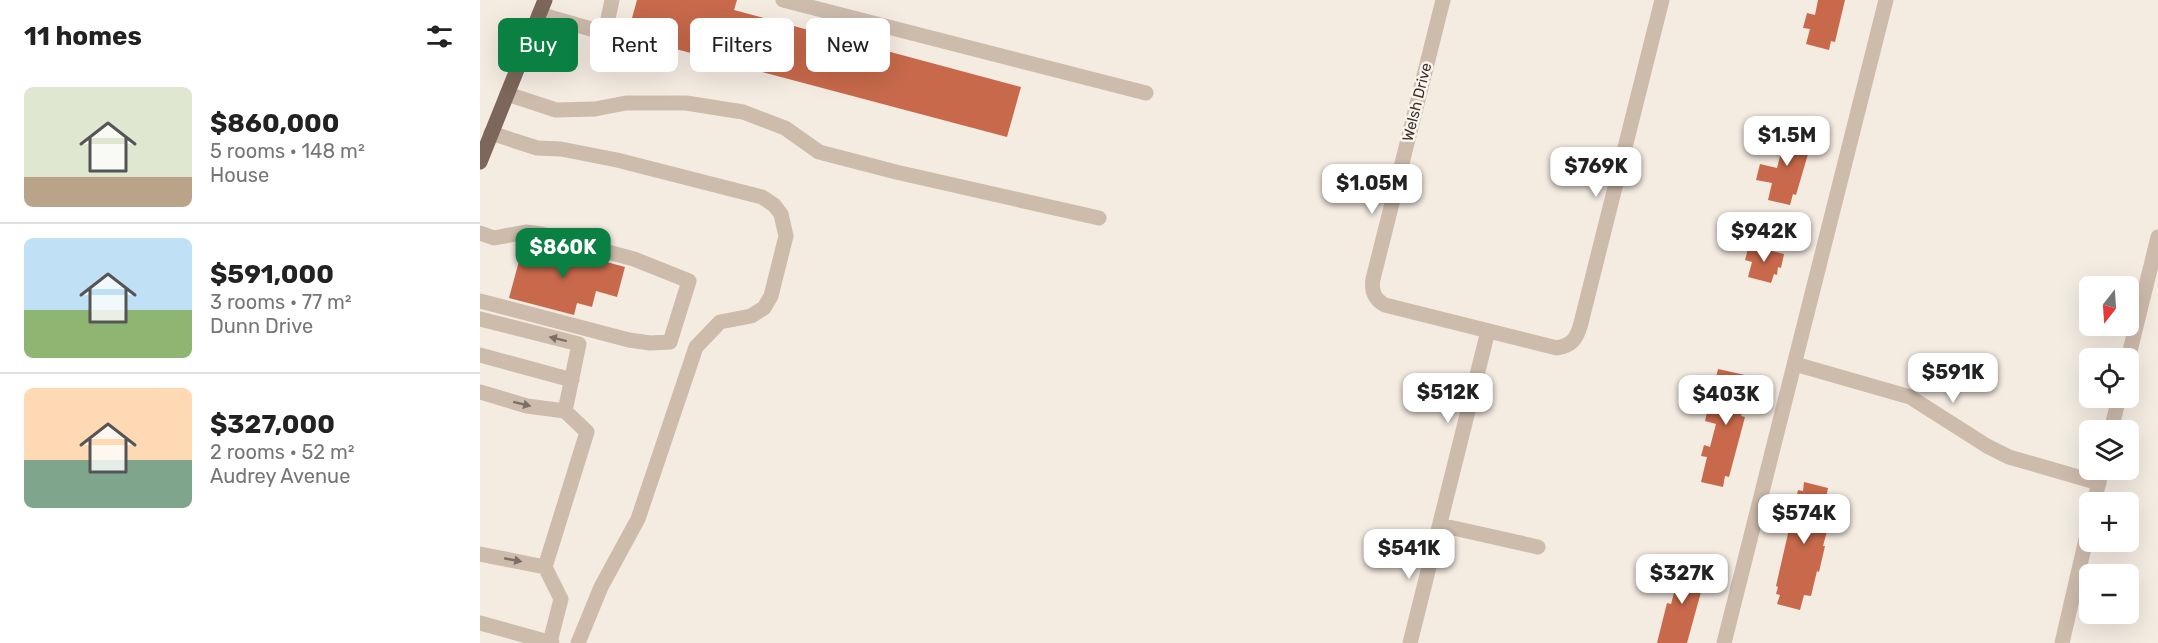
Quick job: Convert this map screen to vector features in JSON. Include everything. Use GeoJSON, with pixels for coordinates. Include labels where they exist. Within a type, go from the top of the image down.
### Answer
{"type":"FeatureCollection","features":[{"type":"Feature","properties":{"kind":"main road"},"geometry":{"type":"LineString","coordinates":[[480,162],[542,7]]}},
{"type":"Feature","properties":{"kind":"street"},"geometry":{"type":"LineString","coordinates":[[542,7],[604,33],[612,0]]}},
{"type":"Feature","properties":{"kind":"street"},"geometry":{"type":"LineString","coordinates":[[783,0],[1146,93]]}},
{"type":"Feature","properties":{"kind":"street","name":"Welsh Drive"},"geometry":{"type":"LineString","coordinates":[[1443,0],[1372,287],[1378,301],[1385,305],[1552,347],[1569,345],[1576,338],[1581,323],[1662,0]]}},
{"type":"Feature","properties":{"kind":"street"},"geometry":{"type":"LineString","coordinates":[[1724,643],[1886,0]]}},
{"type":"Feature","properties":{"kind":"street"},"geometry":{"type":"LineString","coordinates":[[507,94],[556,110],[595,110],[626,103],[686,103],[743,112],[785,128],[819,152],[896,172],[1099,218]]}},
{"type":"Feature","properties":{"kind":"street"},"geometry":{"type":"LineString","coordinates":[[491,133],[537,148],[561,149],[617,160],[762,197],[774,205],[781,214],[785,226],[783,252],[771,296],[764,308],[751,316],[720,322],[696,347],[638,519],[601,587],[578,643]]}},
{"type":"Feature","properties":{"kind":"street"},"geometry":{"type":"LineString","coordinates":[[480,233],[494,238],[526,232],[541,234],[634,259],[688,281],[670,342],[650,343],[629,340],[480,301]]}},
{"type":"Feature","properties":{"kind":"street"},"geometry":{"type":"LineString","coordinates":[[2131,348],[2158,237]]}},
{"type":"Feature","properties":{"kind":"street"},"geometry":{"type":"LineString","coordinates":[[480,319],[579,344],[565,411]]}},
{"type":"Feature","properties":{"kind":"street"},"geometry":{"type":"LineString","coordinates":[[1410,643],[1488,331]]}},
{"type":"Feature","properties":{"kind":"street"},"geometry":{"type":"LineString","coordinates":[[480,355],[572,380]]}},
{"type":"Feature","properties":{"kind":"street"},"geometry":{"type":"LineString","coordinates":[[1795,364],[1910,397],[1987,446],[2009,457],[2079,472]]}},
{"type":"Feature","properties":{"kind":"street"},"geometry":{"type":"LineString","coordinates":[[480,392],[528,406],[565,411],[587,432],[545,567],[561,599],[551,643],[480,623]]}},
{"type":"Feature","properties":{"kind":"street"},"geometry":{"type":"LineString","coordinates":[[1440,525],[1538,547]]}},
{"type":"Feature","properties":{"kind":"street"},"geometry":{"type":"LineString","coordinates":[[2062,643],[2083,552]]}},
{"type":"Feature","properties":{"kind":"street"},"geometry":{"type":"LineString","coordinates":[[480,554],[545,567]]}},
{"type":"Feature","properties":{"kind":"building"},"geometry":{"type":"Polygon","coordinates":[[[637,0],[737,0],[734,10],[764,18],[690,18],[690,53],[678,50],[678,18],[632,18],[637,0]]]}},
{"type":"Feature","properties":{"kind":"building"},"geometry":{"type":"Polygon","coordinates":[[[1818,0],[1845,0],[1835,42],[1831,41],[1829,50],[1806,44],[1810,29],[1803,28],[1807,13],[1815,15],[1818,0]]]}},
{"type":"Feature","properties":{"kind":"building"},"geometry":{"type":"Polygon","coordinates":[[[794,26],[806,29],[806,72],[890,72],[890,52],[1021,87],[1007,137],[762,72],[794,72],[794,26]]]}},
{"type":"Feature","properties":{"kind":"building"},"geometry":{"type":"Polygon","coordinates":[[[1780,128],[1813,137],[1796,195],[1793,194],[1790,205],[1768,200],[1772,183],[1756,180],[1760,164],[1777,168],[1783,145],[1776,143],[1780,128]]]}},
{"type":"Feature","properties":{"kind":"building"},"geometry":{"type":"Polygon","coordinates":[[[537,243],[625,267],[617,297],[596,291],[592,307],[577,303],[574,315],[509,298],[522,250],[528,252],[529,247],[536,249],[537,243]]]}},
{"type":"Feature","properties":{"kind":"building"},"geometry":{"type":"Polygon","coordinates":[[[1749,245],[1784,254],[1781,268],[1778,267],[1777,275],[1774,274],[1771,283],[1748,277],[1752,262],[1745,260],[1749,245]]]}},
{"type":"Feature","properties":{"kind":"building"},"geometry":{"type":"Polygon","coordinates":[[[1718,369],[1754,377],[1741,416],[1745,417],[1729,477],[1725,476],[1723,487],[1701,482],[1707,457],[1701,456],[1704,445],[1710,447],[1716,424],[1705,421],[1708,408],[1716,410],[1721,387],[1714,385],[1718,369]]]}},
{"type":"Feature","properties":{"kind":"building"},"geometry":{"type":"Polygon","coordinates":[[[1804,482],[1828,488],[1826,498],[1835,501],[1823,546],[1825,546],[1819,572],[1817,571],[1811,596],[1804,595],[1800,610],[1777,604],[1780,595],[1776,594],[1778,587],[1776,586],[1798,490],[1803,491],[1804,482]]]}},
{"type":"Feature","properties":{"kind":"building"},"geometry":{"type":"Polygon","coordinates":[[[1676,562],[1707,570],[1687,643],[1657,643],[1667,603],[1671,604],[1679,575],[1673,573],[1676,562]]]}}]}
